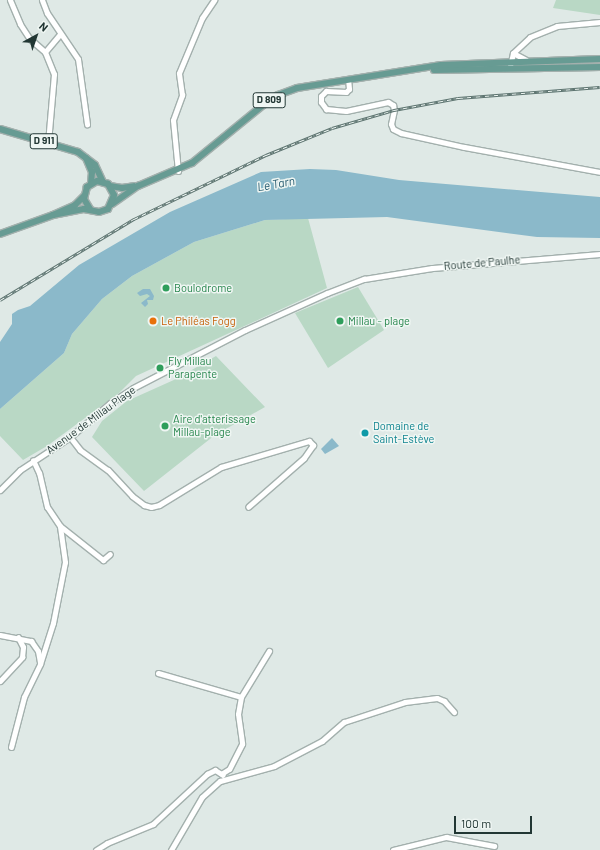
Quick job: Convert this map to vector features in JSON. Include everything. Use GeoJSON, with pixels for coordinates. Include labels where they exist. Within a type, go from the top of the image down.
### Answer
{"type":"FeatureCollection","features":[{"type":"Feature","properties":{"kind":"main road","name":"D 809"},"geometry":{"type":"LineString","coordinates":[[110,186],[122,188],[138,186],[178,171],[192,163],[278,95],[297,88],[424,69],[441,65],[511,60],[600,59]]}},
{"type":"Feature","properties":{"kind":"main road","name":"D 809"},"geometry":{"type":"LineString","coordinates":[[424,69],[600,67]]}},
{"type":"Feature","properties":{"kind":"main road","name":"D 911"},"geometry":{"type":"LineString","coordinates":[[0,129],[70,149],[86,158],[94,165],[103,182]]}},
{"type":"Feature","properties":{"kind":"main road"},"geometry":{"type":"LineString","coordinates":[[0,234],[53,215],[75,205],[84,196],[91,184],[92,172],[86,158]]}},
{"type":"Feature","properties":{"kind":"main road"},"geometry":{"type":"LineString","coordinates":[[53,215],[90,209],[102,212],[112,204],[114,195],[110,186],[103,182],[91,184]]}},
{"type":"Feature","properties":{"kind":"main road","name":"D 809"},"geometry":{"type":"LineString","coordinates":[[112,204],[138,186]]}},
{"type":"Feature","properties":{"kind":"main road"},"geometry":{"type":"LineString","coordinates":[[84,196],[90,209]]}},
{"type":"Feature","properties":{"kind":"street"},"geometry":{"type":"LineString","coordinates":[[10,0],[26,34],[45,52],[54,74],[48,142]]}},
{"type":"Feature","properties":{"kind":"street"},"geometry":{"type":"LineString","coordinates":[[42,0],[47,13],[78,59],[87,124]]}},
{"type":"Feature","properties":{"kind":"street"},"geometry":{"type":"LineString","coordinates":[[178,171],[173,120],[182,95],[179,72],[202,18],[214,0]]}},
{"type":"Feature","properties":{"kind":"street"},"geometry":{"type":"LineString","coordinates":[[510,68],[513,53],[530,37],[557,26],[600,22]]}},
{"type":"Feature","properties":{"kind":"street"},"geometry":{"type":"LineString","coordinates":[[45,52],[60,34]]}},
{"type":"Feature","properties":{"kind":"street"},"geometry":{"type":"LineString","coordinates":[[513,53],[526,60]]}},
{"type":"Feature","properties":{"kind":"street"},"geometry":{"type":"LineString","coordinates":[[348,80],[349,89],[346,92],[326,91],[321,96],[321,102],[326,109],[346,111],[388,102],[393,105],[394,110],[391,124],[394,129],[401,133],[464,147],[600,172]]}},
{"type":"Feature","properties":{"kind":"street","name":"Route de Paulhe"},"geometry":{"type":"LineString","coordinates":[[364,279],[439,267],[600,254]]}},
{"type":"Feature","properties":{"kind":"street","name":"Avenue de Millau Plage"},"geometry":{"type":"LineString","coordinates":[[0,490],[33,460],[70,437],[110,403],[147,381],[298,306],[364,279]]}},
{"type":"Feature","properties":{"kind":"street"},"geometry":{"type":"LineString","coordinates":[[70,437],[80,450],[108,470],[132,496],[144,505],[152,506],[159,505],[221,467],[309,441],[313,445],[304,458],[248,507]]}},
{"type":"Feature","properties":{"kind":"street"},"geometry":{"type":"LineString","coordinates":[[33,460],[39,473],[47,507],[60,526],[103,560],[110,554]]}},
{"type":"Feature","properties":{"kind":"street"},"geometry":{"type":"LineString","coordinates":[[11,746],[24,697],[40,664],[63,582],[64,547],[60,526]]}},
{"type":"Feature","properties":{"kind":"street"},"geometry":{"type":"LineString","coordinates":[[0,635],[18,637],[32,642],[38,651],[40,664]]}},
{"type":"Feature","properties":{"kind":"street"},"geometry":{"type":"LineString","coordinates":[[0,681],[22,657],[23,647],[18,637]]}},
{"type":"Feature","properties":{"kind":"street"},"geometry":{"type":"LineString","coordinates":[[221,774],[229,770],[242,744],[238,714],[241,697],[269,651]]}},
{"type":"Feature","properties":{"kind":"street"},"geometry":{"type":"LineString","coordinates":[[158,673],[241,697]]}},
{"type":"Feature","properties":{"kind":"street"},"geometry":{"type":"LineString","coordinates":[[172,850],[202,797],[226,778],[240,778],[274,766],[322,741],[344,722],[405,702],[437,698],[444,701],[454,712]]}},
{"type":"Feature","properties":{"kind":"street"},"geometry":{"type":"LineString","coordinates":[[96,850],[107,843],[145,830],[160,819],[207,774],[215,770],[226,778]]}},
{"type":"Feature","properties":{"kind":"street"},"geometry":{"type":"LineString","coordinates":[[393,850],[446,837],[494,846]]}},
{"type":"Feature","properties":{"kind":"green space"},"geometry":{"type":"Polygon","coordinates":[[[556,0],[600,0],[600,15],[553,8],[556,0]]]}},
{"type":"Feature","properties":{"kind":"green space"},"geometry":{"type":"Polygon","coordinates":[[[308,218],[327,288],[136,376],[119,393],[47,446],[23,460],[0,436],[0,409],[64,353],[72,334],[102,299],[132,276],[194,242],[265,220],[308,218]]]}},
{"type":"Feature","properties":{"kind":"green space","name":"Millau - plage"},"geometry":{"type":"Polygon","coordinates":[[[358,287],[384,330],[328,368],[295,313],[358,287]]]}},
{"type":"Feature","properties":{"kind":"green space","name":"Aire d'atterissage Millau-plage"},"geometry":{"type":"Polygon","coordinates":[[[216,356],[265,407],[215,435],[144,491],[92,437],[102,421],[127,401],[176,379],[216,356]]]}},
{"type":"Feature","properties":{"kind":"water","name":"Le Tarn"},"geometry":{"type":"Polygon","coordinates":[[[310,169],[336,170],[399,180],[600,197],[600,238],[537,237],[387,217],[265,220],[194,242],[132,276],[102,299],[72,334],[64,353],[0,409],[0,342],[12,324],[12,314],[18,310],[30,306],[79,265],[170,212],[261,172],[310,169]]]}},
{"type":"Feature","properties":{"kind":"water"},"geometry":{"type":"Polygon","coordinates":[[[143,289],[150,289],[154,296],[153,300],[147,300],[148,304],[145,307],[141,303],[150,296],[147,294],[140,296],[137,293],[143,289]]]}},
{"type":"Feature","properties":{"kind":"water"},"geometry":{"type":"Polygon","coordinates":[[[332,438],[339,446],[325,454],[321,449],[332,438]]]}},
{"type":"Feature","properties":{"kind":"railway"},"geometry":{"type":"LineString","coordinates":[[0,300],[134,219],[266,155],[332,128],[394,110],[458,98],[600,87]]}},
{"type":"Feature","properties":{"kind":"place","name":"Boulodrome"},"geometry":{"type":"Point","coordinates":[166,288]}},
{"type":"Feature","properties":{"kind":"place","name":"Le Philéas Fogg"},"geometry":{"type":"Point","coordinates":[153,321]}},
{"type":"Feature","properties":{"kind":"place","name":"Millau - plage"},"geometry":{"type":"Point","coordinates":[340,321]}},
{"type":"Feature","properties":{"kind":"place","name":"Fly Millau Parapente"},"geometry":{"type":"Point","coordinates":[160,368]}},
{"type":"Feature","properties":{"kind":"place","name":"Aire d'atterissage Millau-plage"},"geometry":{"type":"Point","coordinates":[165,426]}},
{"type":"Feature","properties":{"kind":"place","name":"Domaine de Saint-Estève"},"geometry":{"type":"Point","coordinates":[365,433]}}]}
